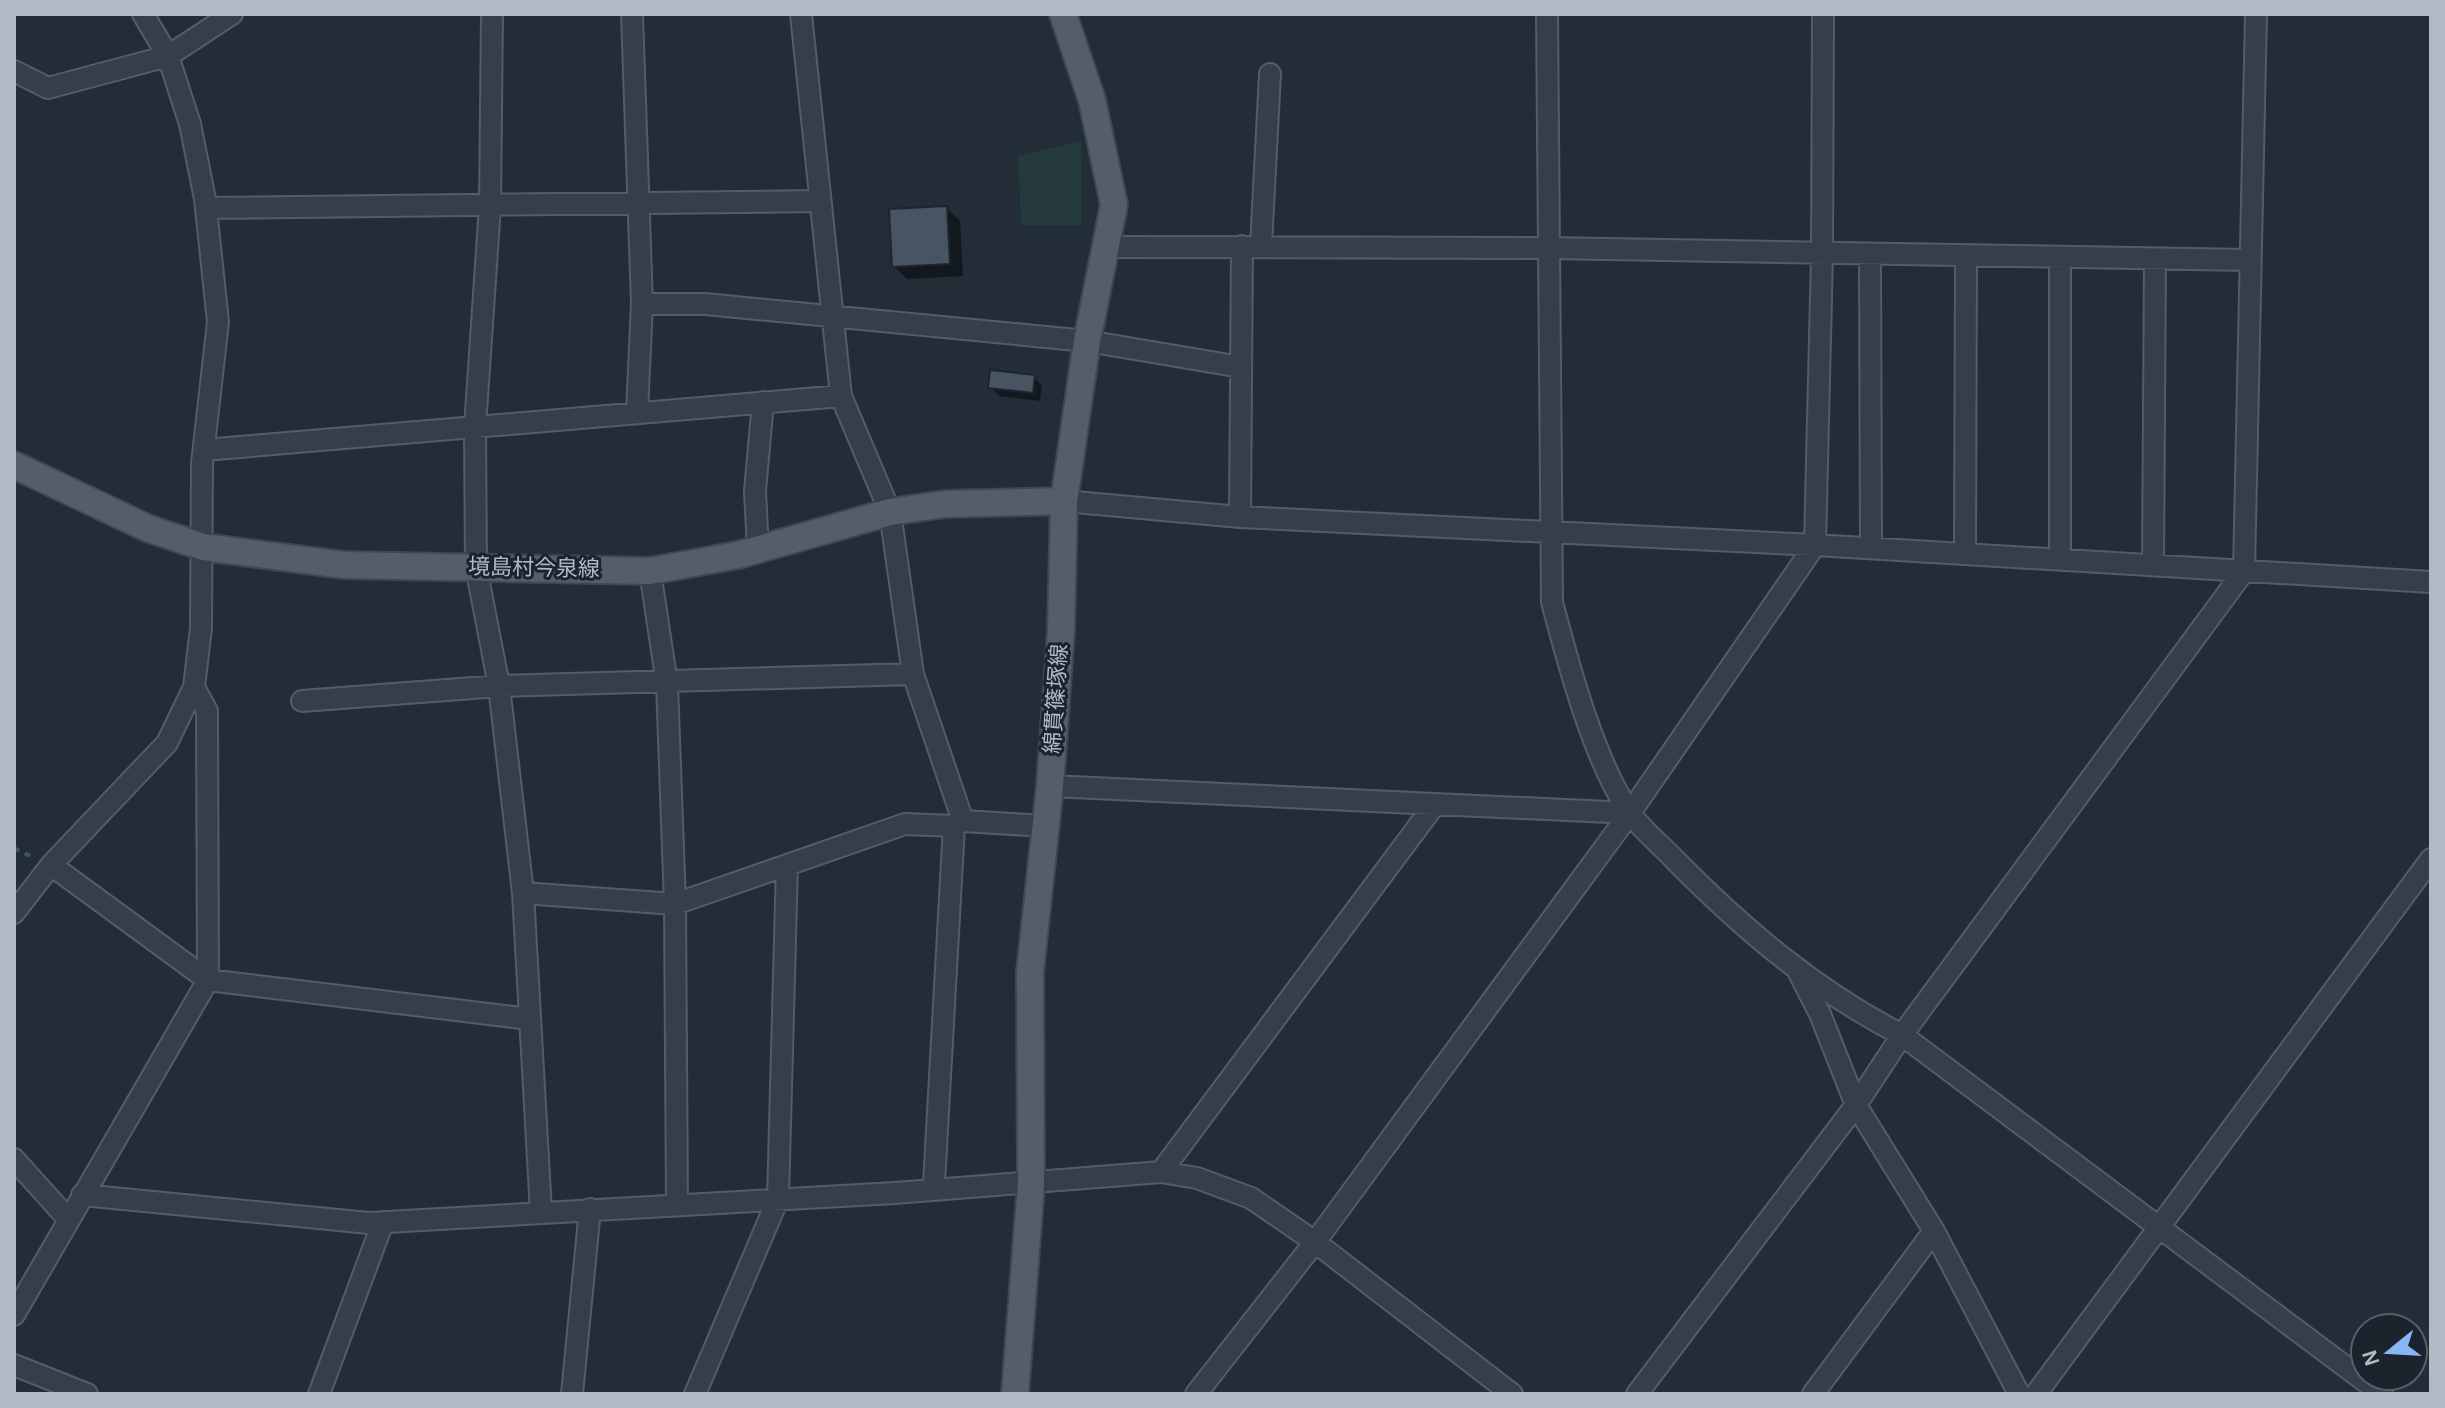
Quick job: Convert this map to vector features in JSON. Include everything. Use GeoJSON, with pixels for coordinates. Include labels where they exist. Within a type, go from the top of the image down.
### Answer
{"type":"FeatureCollection","features":[{"type":"Feature","properties":{"kind":"main road","name":"綿貫篠塚線"},"geometry":{"type":"LineString","coordinates":[[1015,1394],[1031,1184],[1030,972],[1050,786],[1061,631],[1064,501],[1087,341],[1114,205],[1092,100],[1063,14]]}},
{"type":"Feature","properties":{"kind":"main road","name":"境島村今泉線"},"geometry":{"type":"LineString","coordinates":[[14,465],[147,528],[203,547],[344,565],[650,571],[685,568],[890,512],[945,504],[1064,501]]}},
{"type":"Feature","properties":{"kind":"street"},"geometry":{"type":"LineString","coordinates":[[14,913],[51,865],[167,743],[194,687],[201,628],[204,450],[218,322],[206,208],[190,124],[168,56],[143,14]]}},
{"type":"Feature","properties":{"kind":"street"},"geometry":{"type":"LineString","coordinates":[[14,71],[48,88],[168,56],[232,14]]}},
{"type":"Feature","properties":{"kind":"street"},"geometry":{"type":"LineString","coordinates":[[492,14],[490,206],[475,427],[476,567],[499,686],[523,893],[541,1212]]}},
{"type":"Feature","properties":{"kind":"street"},"geometry":{"type":"LineString","coordinates":[[632,14],[642,304],[637,413]]}},
{"type":"Feature","properties":{"kind":"street"},"geometry":{"type":"LineString","coordinates":[[801,14],[841,396],[890,512],[913,674],[959,824],[934,1184]]}},
{"type":"Feature","properties":{"kind":"street"},"geometry":{"type":"LineString","coordinates":[[1547,14],[1552,602],[1570,671],[1602,756],[1630,813],[1736,921],[1798,969],[1870,1019],[1902,1035],[2382,1394]]}},
{"type":"Feature","properties":{"kind":"street"},"geometry":{"type":"LineString","coordinates":[[1196,1394],[1315,1242],[1630,813],[1815,545],[1822,255],[1823,14]]}},
{"type":"Feature","properties":{"kind":"street"},"geometry":{"type":"LineString","coordinates":[[1637,1394],[1856,1105],[1902,1035],[2244,571],[2256,14]]}},
{"type":"Feature","properties":{"kind":"street"},"geometry":{"type":"LineString","coordinates":[[1240,517],[1241,367],[1270,74]]}},
{"type":"Feature","properties":{"kind":"street"},"geometry":{"type":"LineString","coordinates":[[206,208],[820,201]]}},
{"type":"Feature","properties":{"kind":"street"},"geometry":{"type":"LineString","coordinates":[[1108,247],[1549,248],[2249,260]]}},
{"type":"Feature","properties":{"kind":"street"},"geometry":{"type":"LineString","coordinates":[[1870,255],[1871,548]]}},
{"type":"Feature","properties":{"kind":"street"},"geometry":{"type":"LineString","coordinates":[[1965,554],[1966,257]]}},
{"type":"Feature","properties":{"kind":"street"},"geometry":{"type":"LineString","coordinates":[[2060,258],[2060,560]]}},
{"type":"Feature","properties":{"kind":"street"},"geometry":{"type":"LineString","coordinates":[[2153,565],[2155,259]]}},
{"type":"Feature","properties":{"kind":"street"},"geometry":{"type":"LineString","coordinates":[[642,304],[705,304],[1087,341],[1241,367]]}},
{"type":"Feature","properties":{"kind":"street"},"geometry":{"type":"LineString","coordinates":[[204,450],[841,396]]}},
{"type":"Feature","properties":{"kind":"street"},"geometry":{"type":"LineString","coordinates":[[758,550],[755,491],[763,402]]}},
{"type":"Feature","properties":{"kind":"street"},"geometry":{"type":"LineString","coordinates":[[1064,501],[1240,517],[1871,548],[2431,582]]}},
{"type":"Feature","properties":{"kind":"street"},"geometry":{"type":"LineString","coordinates":[[650,571],[667,684],[675,904],[677,1205]]}},
{"type":"Feature","properties":{"kind":"street"},"geometry":{"type":"LineString","coordinates":[[302,701],[499,686],[667,684],[913,674]]}},
{"type":"Feature","properties":{"kind":"street"},"geometry":{"type":"LineString","coordinates":[[14,1315],[208,980],[207,711],[194,687]]}},
{"type":"Feature","properties":{"kind":"street"},"geometry":{"type":"LineString","coordinates":[[1050,786],[1630,813]]}},
{"type":"Feature","properties":{"kind":"street"},"geometry":{"type":"LineString","coordinates":[[1161,1172],[1435,804]]}},
{"type":"Feature","properties":{"kind":"street"},"geometry":{"type":"LineString","coordinates":[[523,893],[675,904],[905,824],[1045,826]]}},
{"type":"Feature","properties":{"kind":"street"},"geometry":{"type":"LineString","coordinates":[[2036,1394],[2431,859]]}},
{"type":"Feature","properties":{"kind":"street"},"geometry":{"type":"LineString","coordinates":[[51,865],[208,980],[530,1019]]}},
{"type":"Feature","properties":{"kind":"street"},"geometry":{"type":"LineString","coordinates":[[695,1394],[778,1199],[787,865]]}},
{"type":"Feature","properties":{"kind":"street"},"geometry":{"type":"LineString","coordinates":[[1798,969],[1820,1014],[1856,1105],[1934,1231],[2019,1394]]}},
{"type":"Feature","properties":{"kind":"street"},"geometry":{"type":"LineString","coordinates":[[14,1159],[68,1219]]}},
{"type":"Feature","properties":{"kind":"street"},"geometry":{"type":"LineString","coordinates":[[82,1195],[376,1223],[1031,1184],[1161,1172],[1197,1178],[1251,1198],[1315,1242],[1512,1394]]}},
{"type":"Feature","properties":{"kind":"street"},"geometry":{"type":"LineString","coordinates":[[572,1394],[590,1209]]}},
{"type":"Feature","properties":{"kind":"street"},"geometry":{"type":"LineString","coordinates":[[319,1394],[376,1223]]}},
{"type":"Feature","properties":{"kind":"street"},"geometry":{"type":"LineString","coordinates":[[1813,1394],[1934,1231]]}},
{"type":"Feature","properties":{"kind":"street"},"geometry":{"type":"LineString","coordinates":[[14,1365],[87,1394]]}},
{"type":"Feature","properties":{"kind":"green space"},"geometry":{"type":"Polygon","coordinates":[[[1081,141],[1081,226],[1021,225],[1018,156],[1081,141]]]}},
{"type":"Feature","properties":{"kind":"building"},"geometry":{"type":"Polygon","coordinates":[[[947,206],[950,264],[892,267],[889,209],[947,206]]]}},
{"type":"Feature","properties":{"kind":"building"},"geometry":{"type":"Polygon","coordinates":[[[990,370],[1035,375],[1033,393],[988,388],[990,370]]]}}]}
